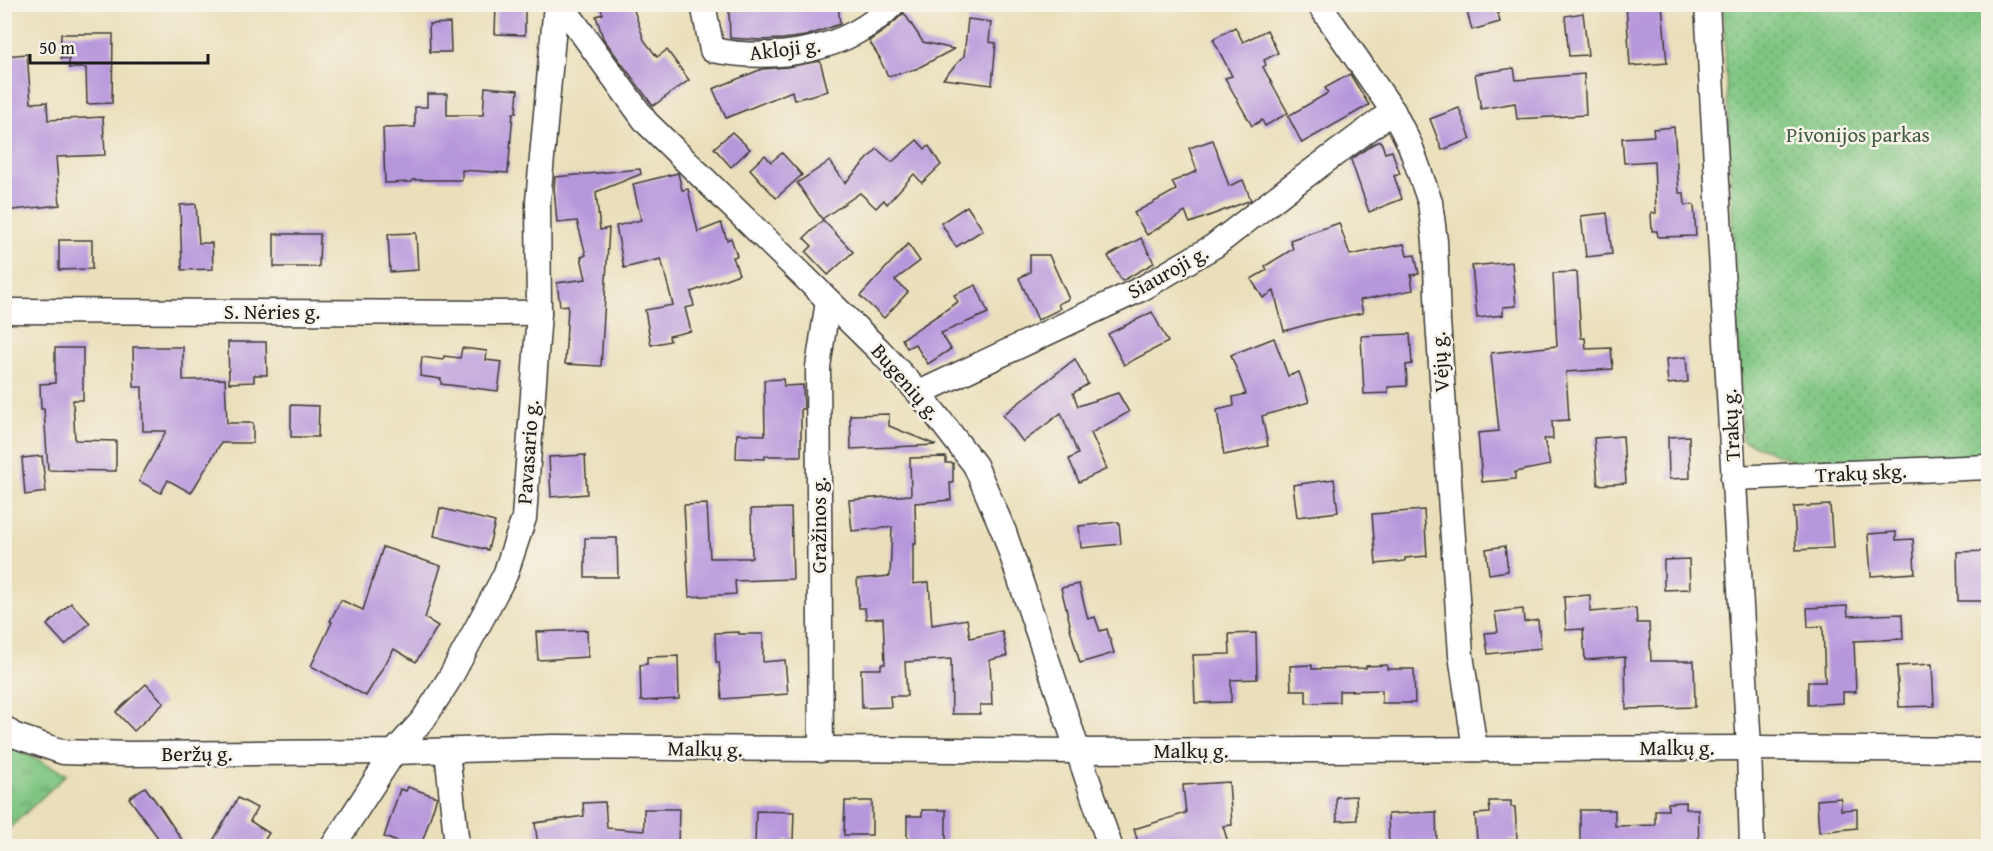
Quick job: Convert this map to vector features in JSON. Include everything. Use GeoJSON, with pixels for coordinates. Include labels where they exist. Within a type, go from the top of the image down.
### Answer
{"type":"FeatureCollection","features":[{"type":"Feature","properties":{"kind":"street","name":"Pavasario g."},"geometry":{"type":"LineString","coordinates":[[333,846],[394,752],[423,720],[450,678],[505,575],[524,518],[539,313],[538,201],[556,4]]}},
{"type":"Feature","properties":{"kind":"street","name":"Bugenių g."},"geometry":{"type":"LineString","coordinates":[[561,4],[646,122],[878,349],[919,393],[975,465],[1004,532],[1076,751],[1110,846]]}},
{"type":"Feature","properties":{"kind":"street","name":"Akloji g."},"geometry":{"type":"LineString","coordinates":[[703,4],[712,50],[737,55],[768,55],[803,51],[846,39],[880,18],[893,4]]}},
{"type":"Feature","properties":{"kind":"street","name":"Vėjų g."},"geometry":{"type":"LineString","coordinates":[[1319,4],[1393,111],[1410,145],[1430,202],[1435,241],[1438,321],[1461,655],[1475,749]]}},
{"type":"Feature","properties":{"kind":"street","name":"Trakų g."},"geometry":{"type":"LineString","coordinates":[[1707,4],[1749,748],[1752,846]]}},
{"type":"Feature","properties":{"kind":"street","name":"Siauroji g."},"geometry":{"type":"LineString","coordinates":[[919,393],[1143,288],[1214,246],[1393,111]]}},
{"type":"Feature","properties":{"kind":"street","name":"Gražinos g."},"geometry":{"type":"LineString","coordinates":[[821,750],[818,367],[828,301]]}},
{"type":"Feature","properties":{"kind":"street","name":"S. Nėries g."},"geometry":{"type":"LineString","coordinates":[[4,311],[539,313]]}},
{"type":"Feature","properties":{"kind":"street","name":"Trakų skg."},"geometry":{"type":"LineString","coordinates":[[1733,478],[1989,467]]}},
{"type":"Feature","properties":{"kind":"street","name":"Beržų g."},"geometry":{"type":"LineString","coordinates":[[4,728],[13,735],[63,752],[129,754],[394,752]]}},
{"type":"Feature","properties":{"kind":"street","name":"Malkų g."},"geometry":{"type":"LineString","coordinates":[[394,752],[553,747],[1076,751],[1749,748],[1989,750]]}},
{"type":"Feature","properties":{"kind":"street"},"geometry":{"type":"LineString","coordinates":[[447,751],[456,846]]}},
{"type":"Feature","properties":{"kind":"green space","name":"Pivonijos parkas"},"geometry":{"type":"Polygon","coordinates":[[[1723,5],[1988,5],[1988,458],[1803,465],[1742,440],[1723,5]]]}},
{"type":"Feature","properties":{"kind":"green space"},"geometry":{"type":"Polygon","coordinates":[[[5,744],[67,774],[5,832],[5,744]]]}},
{"type":"Feature","properties":{"kind":"building"},"geometry":{"type":"Polygon","coordinates":[[[496,4],[525,4],[525,35],[495,34],[496,4]]]}},
{"type":"Feature","properties":{"kind":"building"},"geometry":{"type":"Polygon","coordinates":[[[599,4],[632,4],[644,40],[657,57],[667,50],[689,80],[653,106],[603,38],[596,16],[603,14],[599,4]]]}},
{"type":"Feature","properties":{"kind":"building"},"geometry":{"type":"Polygon","coordinates":[[[793,4],[838,4],[840,24],[806,36],[783,39],[730,38],[729,11],[793,9],[793,4]]]}},
{"type":"Feature","properties":{"kind":"building"},"geometry":{"type":"Polygon","coordinates":[[[1465,4],[1496,4],[1500,22],[1472,30],[1465,4]]]}},
{"type":"Feature","properties":{"kind":"building"},"geometry":{"type":"Polygon","coordinates":[[[1626,4],[1662,4],[1667,63],[1630,66],[1626,4]]]}},
{"type":"Feature","properties":{"kind":"building"},"geometry":{"type":"Polygon","coordinates":[[[904,13],[923,42],[954,49],[916,69],[888,76],[869,41],[904,13]]]}},
{"type":"Feature","properties":{"kind":"building"},"geometry":{"type":"Polygon","coordinates":[[[1583,13],[1588,55],[1569,56],[1565,16],[1583,13]]]}},
{"type":"Feature","properties":{"kind":"building"},"geometry":{"type":"Polygon","coordinates":[[[968,19],[991,22],[989,42],[996,43],[992,85],[943,79],[964,56],[968,19]]]}},
{"type":"Feature","properties":{"kind":"building"},"geometry":{"type":"Polygon","coordinates":[[[450,23],[451,52],[430,52],[429,24],[450,23]]]}},
{"type":"Feature","properties":{"kind":"building"},"geometry":{"type":"Polygon","coordinates":[[[1235,27],[1243,42],[1267,30],[1278,53],[1264,60],[1266,65],[1263,67],[1288,113],[1265,126],[1262,120],[1252,126],[1225,78],[1232,76],[1213,39],[1235,27]]]}},
{"type":"Feature","properties":{"kind":"building"},"geometry":{"type":"Polygon","coordinates":[[[61,34],[113,34],[112,103],[87,104],[86,68],[69,68],[69,59],[61,58],[61,34]]]}},
{"type":"Feature","properties":{"kind":"building"},"geometry":{"type":"Polygon","coordinates":[[[27,54],[31,103],[47,102],[48,120],[103,117],[105,155],[56,157],[60,205],[4,211],[4,113],[6,112],[4,56],[27,54]]]}},
{"type":"Feature","properties":{"kind":"building"},"geometry":{"type":"Polygon","coordinates":[[[820,61],[828,91],[794,100],[792,91],[726,118],[713,89],[762,69],[820,61]]]}},
{"type":"Feature","properties":{"kind":"building"},"geometry":{"type":"Polygon","coordinates":[[[1514,68],[1516,80],[1584,74],[1586,115],[1517,119],[1515,103],[1481,109],[1475,74],[1514,68]]]}},
{"type":"Feature","properties":{"kind":"building"},"geometry":{"type":"Polygon","coordinates":[[[1350,74],[1369,105],[1302,143],[1288,116],[1328,93],[1325,88],[1350,74]]]}},
{"type":"Feature","properties":{"kind":"building"},"geometry":{"type":"Polygon","coordinates":[[[485,87],[518,90],[516,113],[513,113],[508,173],[462,170],[462,180],[412,180],[412,182],[385,183],[383,128],[415,127],[415,107],[427,107],[427,94],[447,94],[447,115],[483,115],[485,87]]]}},
{"type":"Feature","properties":{"kind":"building"},"geometry":{"type":"Polygon","coordinates":[[[1459,108],[1471,139],[1442,150],[1430,119],[1459,108]]]}},
{"type":"Feature","properties":{"kind":"building"},"geometry":{"type":"Polygon","coordinates":[[[1674,127],[1679,193],[1684,193],[1685,205],[1694,205],[1696,236],[1658,237],[1657,231],[1652,231],[1651,213],[1656,213],[1654,161],[1624,163],[1622,138],[1654,136],[1653,129],[1674,127]]]}},
{"type":"Feature","properties":{"kind":"building"},"geometry":{"type":"Polygon","coordinates":[[[732,132],[750,149],[731,167],[714,148],[732,132]]]}},
{"type":"Feature","properties":{"kind":"building"},"geometry":{"type":"Polygon","coordinates":[[[917,140],[925,149],[929,146],[941,165],[922,183],[914,174],[887,204],[884,200],[876,208],[860,193],[822,219],[797,183],[830,161],[845,183],[877,149],[892,162],[917,140]]]}},
{"type":"Feature","properties":{"kind":"building"},"geometry":{"type":"Polygon","coordinates":[[[1213,140],[1229,186],[1243,180],[1251,200],[1190,223],[1185,212],[1147,235],[1134,213],[1176,190],[1172,182],[1197,171],[1189,148],[1213,140]]]}},
{"type":"Feature","properties":{"kind":"building"},"geometry":{"type":"Polygon","coordinates":[[[1381,141],[1385,153],[1392,151],[1400,174],[1394,176],[1402,199],[1369,212],[1351,160],[1381,141]]]}},
{"type":"Feature","properties":{"kind":"building"},"geometry":{"type":"Polygon","coordinates":[[[782,153],[802,175],[776,198],[750,169],[765,155],[771,162],[782,153]]]}},
{"type":"Feature","properties":{"kind":"building"},"geometry":{"type":"Polygon","coordinates":[[[640,169],[641,174],[596,192],[600,230],[609,228],[601,366],[565,364],[568,305],[560,306],[557,283],[586,279],[581,257],[586,255],[577,221],[557,223],[555,177],[640,169]]]}},
{"type":"Feature","properties":{"kind":"building"},"geometry":{"type":"Polygon","coordinates":[[[678,173],[682,190],[688,189],[698,232],[721,223],[727,240],[731,238],[737,256],[733,257],[739,274],[691,292],[694,306],[685,308],[691,331],[669,336],[670,341],[651,345],[645,310],[673,305],[661,259],[624,268],[616,226],[641,220],[633,184],[678,173]]]}},
{"type":"Feature","properties":{"kind":"building"},"geometry":{"type":"Polygon","coordinates":[[[196,204],[199,243],[212,243],[213,269],[182,270],[180,205],[196,204]]]}},
{"type":"Feature","properties":{"kind":"building"},"geometry":{"type":"Polygon","coordinates":[[[967,206],[983,230],[956,247],[941,223],[967,206]]]}},
{"type":"Feature","properties":{"kind":"building"},"geometry":{"type":"Polygon","coordinates":[[[1607,213],[1612,254],[1586,257],[1581,216],[1607,213]]]}},
{"type":"Feature","properties":{"kind":"building"},"geometry":{"type":"Polygon","coordinates":[[[823,220],[853,252],[828,275],[806,252],[812,246],[804,238],[823,220]]]}},
{"type":"Feature","properties":{"kind":"building"},"geometry":{"type":"Polygon","coordinates":[[[1339,223],[1350,255],[1404,244],[1407,256],[1415,255],[1419,274],[1411,275],[1413,290],[1360,300],[1363,313],[1324,320],[1284,331],[1274,291],[1263,298],[1251,279],[1267,270],[1265,266],[1293,249],[1290,240],[1339,223]]]}},
{"type":"Feature","properties":{"kind":"building"},"geometry":{"type":"Polygon","coordinates":[[[416,233],[418,270],[390,272],[388,234],[416,233]]]}},
{"type":"Feature","properties":{"kind":"building"},"geometry":{"type":"Polygon","coordinates":[[[274,234],[320,234],[319,267],[274,267],[274,234]]]}},
{"type":"Feature","properties":{"kind":"building"},"geometry":{"type":"Polygon","coordinates":[[[1141,238],[1154,263],[1122,281],[1108,256],[1141,238]]]}},
{"type":"Feature","properties":{"kind":"building"},"geometry":{"type":"Polygon","coordinates":[[[59,240],[92,240],[92,269],[59,270],[59,240]]]}},
{"type":"Feature","properties":{"kind":"building"},"geometry":{"type":"Polygon","coordinates":[[[908,244],[920,261],[895,280],[908,292],[884,318],[860,296],[908,244]]]}},
{"type":"Feature","properties":{"kind":"building"},"geometry":{"type":"Polygon","coordinates":[[[1030,255],[1049,255],[1069,299],[1058,304],[1060,309],[1038,320],[1019,278],[1030,272],[1030,255]]]}},
{"type":"Feature","properties":{"kind":"building"},"geometry":{"type":"Polygon","coordinates":[[[1512,262],[1516,306],[1503,307],[1503,315],[1477,318],[1472,266],[1512,262]]]}},
{"type":"Feature","properties":{"kind":"building"},"geometry":{"type":"Polygon","coordinates":[[[1577,272],[1581,338],[1585,338],[1586,349],[1611,348],[1613,369],[1566,372],[1569,420],[1552,421],[1553,439],[1544,439],[1550,465],[1515,472],[1515,479],[1482,482],[1478,433],[1499,431],[1491,353],[1557,346],[1553,273],[1577,272]]]}},
{"type":"Feature","properties":{"kind":"building"},"geometry":{"type":"Polygon","coordinates":[[[976,285],[988,313],[941,333],[951,349],[928,364],[915,344],[907,348],[902,339],[958,302],[954,295],[976,285]]]}},
{"type":"Feature","properties":{"kind":"building"},"geometry":{"type":"Polygon","coordinates":[[[1152,312],[1168,342],[1124,365],[1108,334],[1152,312]]]}},
{"type":"Feature","properties":{"kind":"building"},"geometry":{"type":"Polygon","coordinates":[[[1410,334],[1412,364],[1406,365],[1407,386],[1388,387],[1388,393],[1364,394],[1361,336],[1410,334]]]}},
{"type":"Feature","properties":{"kind":"building"},"geometry":{"type":"Polygon","coordinates":[[[1274,338],[1288,376],[1299,372],[1309,402],[1262,416],[1268,446],[1224,455],[1217,410],[1234,406],[1233,397],[1246,394],[1231,355],[1274,338]]]}},
{"type":"Feature","properties":{"kind":"building"},"geometry":{"type":"Polygon","coordinates":[[[228,342],[266,342],[267,375],[254,375],[254,382],[229,383],[228,342]]]}},
{"type":"Feature","properties":{"kind":"building"},"geometry":{"type":"Polygon","coordinates":[[[133,347],[183,347],[183,380],[225,379],[227,423],[253,423],[253,443],[221,443],[191,493],[168,480],[161,493],[139,481],[166,431],[143,431],[142,387],[134,387],[133,347]]]}},
{"type":"Feature","properties":{"kind":"building"},"geometry":{"type":"Polygon","coordinates":[[[55,348],[83,348],[83,400],[73,400],[75,440],[116,441],[116,471],[48,470],[40,384],[55,383],[55,348]]]}},
{"type":"Feature","properties":{"kind":"building"},"geometry":{"type":"Polygon","coordinates":[[[462,348],[487,351],[486,360],[502,362],[498,391],[441,384],[441,379],[420,376],[422,357],[443,360],[444,356],[460,358],[462,348]]]}},
{"type":"Feature","properties":{"kind":"building"},"geometry":{"type":"Polygon","coordinates":[[[1686,357],[1688,382],[1668,384],[1666,359],[1686,357]]]}},
{"type":"Feature","properties":{"kind":"building"},"geometry":{"type":"Polygon","coordinates":[[[1075,359],[1088,384],[1073,393],[1078,406],[1118,393],[1129,412],[1091,433],[1107,469],[1079,482],[1069,459],[1078,454],[1061,413],[1023,442],[1003,415],[1075,359]]]}},
{"type":"Feature","properties":{"kind":"building"},"geometry":{"type":"Polygon","coordinates":[[[783,379],[784,386],[803,385],[801,456],[765,456],[765,459],[736,458],[737,434],[765,435],[764,380],[783,379]]]}},
{"type":"Feature","properties":{"kind":"building"},"geometry":{"type":"Polygon","coordinates":[[[291,405],[319,406],[318,437],[291,437],[291,405]]]}},
{"type":"Feature","properties":{"kind":"building"},"geometry":{"type":"Polygon","coordinates":[[[889,414],[889,426],[936,445],[851,449],[850,415],[889,414]]]}},
{"type":"Feature","properties":{"kind":"building"},"geometry":{"type":"Polygon","coordinates":[[[1623,436],[1626,483],[1598,485],[1594,438],[1623,436]]]}},
{"type":"Feature","properties":{"kind":"building"},"geometry":{"type":"Polygon","coordinates":[[[1689,436],[1690,478],[1669,479],[1668,437],[1689,436]]]}},
{"type":"Feature","properties":{"kind":"building"},"geometry":{"type":"Polygon","coordinates":[[[585,455],[587,494],[551,497],[549,457],[585,455]]]}},
{"type":"Feature","properties":{"kind":"building"},"geometry":{"type":"Polygon","coordinates":[[[42,456],[46,492],[25,495],[22,458],[42,456]]]}},
{"type":"Feature","properties":{"kind":"building"},"geometry":{"type":"Polygon","coordinates":[[[946,457],[946,463],[953,463],[953,483],[950,483],[951,500],[915,503],[916,544],[913,544],[913,584],[929,582],[932,625],[967,619],[970,638],[1002,631],[1007,656],[990,660],[992,705],[980,705],[980,714],[952,714],[951,659],[905,662],[907,696],[890,696],[891,707],[862,708],[861,669],[881,669],[881,664],[885,664],[883,618],[866,619],[865,608],[859,608],[857,579],[890,576],[892,527],[852,531],[849,500],[911,495],[910,458],[946,457]]]}},
{"type":"Feature","properties":{"kind":"building"},"geometry":{"type":"Polygon","coordinates":[[[1334,479],[1338,512],[1297,517],[1293,485],[1334,479]]]}},
{"type":"Feature","properties":{"kind":"building"},"geometry":{"type":"Polygon","coordinates":[[[707,504],[710,558],[752,558],[751,509],[791,508],[793,579],[735,581],[736,594],[689,597],[684,505],[707,504]]]}},
{"type":"Feature","properties":{"kind":"building"},"geometry":{"type":"Polygon","coordinates":[[[1830,505],[1833,548],[1796,550],[1794,507],[1830,505]]]}},
{"type":"Feature","properties":{"kind":"building"},"geometry":{"type":"Polygon","coordinates":[[[440,508],[495,522],[488,550],[434,536],[440,508]]]}},
{"type":"Feature","properties":{"kind":"building"},"geometry":{"type":"Polygon","coordinates":[[[1424,510],[1427,556],[1376,564],[1372,514],[1424,510]]]}},
{"type":"Feature","properties":{"kind":"building"},"geometry":{"type":"Polygon","coordinates":[[[1119,522],[1121,544],[1081,548],[1079,526],[1119,522]]]}},
{"type":"Feature","properties":{"kind":"building"},"geometry":{"type":"Polygon","coordinates":[[[1896,532],[1896,540],[1913,539],[1915,573],[1871,576],[1868,534],[1896,532]]]}},
{"type":"Feature","properties":{"kind":"building"},"geometry":{"type":"Polygon","coordinates":[[[585,538],[617,538],[618,577],[585,577],[585,538]]]}},
{"type":"Feature","properties":{"kind":"building"},"geometry":{"type":"Polygon","coordinates":[[[1505,546],[1508,571],[1489,574],[1486,549],[1505,546]]]}},
{"type":"Feature","properties":{"kind":"building"},"geometry":{"type":"Polygon","coordinates":[[[383,547],[441,566],[425,618],[438,626],[416,662],[394,649],[366,696],[311,666],[341,600],[363,610],[383,547]]]}},
{"type":"Feature","properties":{"kind":"building"},"geometry":{"type":"Polygon","coordinates":[[[1989,551],[1989,601],[1958,601],[1957,552],[1989,551]]]}},
{"type":"Feature","properties":{"kind":"building"},"geometry":{"type":"Polygon","coordinates":[[[1689,559],[1690,589],[1664,590],[1664,560],[1689,559]]]}},
{"type":"Feature","properties":{"kind":"building"},"geometry":{"type":"Polygon","coordinates":[[[1079,584],[1088,619],[1095,617],[1100,631],[1107,629],[1114,653],[1080,663],[1061,588],[1079,584]]]}},
{"type":"Feature","properties":{"kind":"building"},"geometry":{"type":"Polygon","coordinates":[[[1590,595],[1590,612],[1636,608],[1637,623],[1649,623],[1651,661],[1694,661],[1695,707],[1626,709],[1625,657],[1585,660],[1583,629],[1566,630],[1564,597],[1590,595]]]}},
{"type":"Feature","properties":{"kind":"building"},"geometry":{"type":"Polygon","coordinates":[[[71,603],[90,623],[65,645],[47,625],[71,603]]]}},
{"type":"Feature","properties":{"kind":"building"},"geometry":{"type":"Polygon","coordinates":[[[1847,606],[1848,616],[1902,614],[1903,639],[1854,641],[1856,692],[1843,692],[1843,703],[1808,705],[1808,682],[1825,682],[1823,626],[1808,627],[1807,608],[1847,606]]]}},
{"type":"Feature","properties":{"kind":"building"},"geometry":{"type":"Polygon","coordinates":[[[1523,609],[1524,622],[1538,620],[1541,648],[1488,654],[1485,633],[1498,632],[1495,612],[1523,609]]]}},
{"type":"Feature","properties":{"kind":"building"},"geometry":{"type":"Polygon","coordinates":[[[587,630],[588,657],[538,660],[536,632],[587,630]]]}},
{"type":"Feature","properties":{"kind":"building"},"geometry":{"type":"Polygon","coordinates":[[[739,632],[739,634],[763,634],[763,662],[785,660],[788,694],[722,699],[719,662],[716,662],[715,633],[739,632]]]}},
{"type":"Feature","properties":{"kind":"building"},"geometry":{"type":"Polygon","coordinates":[[[1256,633],[1257,679],[1231,680],[1231,702],[1195,703],[1193,655],[1230,654],[1229,634],[1256,633]]]}},
{"type":"Feature","properties":{"kind":"building"},"geometry":{"type":"Polygon","coordinates":[[[678,656],[679,699],[641,701],[640,665],[647,664],[647,657],[678,656]]]}},
{"type":"Feature","properties":{"kind":"building"},"geometry":{"type":"Polygon","coordinates":[[[1932,664],[1934,706],[1899,707],[1897,666],[1932,664]]]}},
{"type":"Feature","properties":{"kind":"building"},"geometry":{"type":"Polygon","coordinates":[[[1312,665],[1312,669],[1366,668],[1366,666],[1387,665],[1387,669],[1414,669],[1415,703],[1382,703],[1382,690],[1339,691],[1339,702],[1306,703],[1306,690],[1291,690],[1290,666],[1312,665]]]}},
{"type":"Feature","properties":{"kind":"building"},"geometry":{"type":"Polygon","coordinates":[[[146,684],[164,703],[134,731],[116,712],[146,684]]]}},
{"type":"Feature","properties":{"kind":"building"},"geometry":{"type":"Polygon","coordinates":[[[1229,782],[1232,825],[1223,826],[1229,846],[1139,846],[1134,829],[1186,813],[1183,785],[1229,782]]]}},
{"type":"Feature","properties":{"kind":"building"},"geometry":{"type":"Polygon","coordinates":[[[145,787],[186,846],[164,846],[129,798],[145,787]]]}},
{"type":"Feature","properties":{"kind":"building"},"geometry":{"type":"Polygon","coordinates":[[[408,787],[437,797],[421,846],[403,844],[384,837],[400,789],[406,791],[408,787]]]}},
{"type":"Feature","properties":{"kind":"building"},"geometry":{"type":"Polygon","coordinates":[[[1356,796],[1357,820],[1337,821],[1336,797],[1356,796]]]}},
{"type":"Feature","properties":{"kind":"building"},"geometry":{"type":"Polygon","coordinates":[[[238,798],[257,808],[250,821],[269,833],[261,846],[210,846],[238,798]]]}},
{"type":"Feature","properties":{"kind":"building"},"geometry":{"type":"Polygon","coordinates":[[[1841,798],[1841,810],[1857,809],[1857,828],[1819,832],[1817,800],[1841,798]]]}},
{"type":"Feature","properties":{"kind":"building"},"geometry":{"type":"Polygon","coordinates":[[[845,801],[872,801],[872,835],[844,835],[845,801]]]}},
{"type":"Feature","properties":{"kind":"building"},"geometry":{"type":"Polygon","coordinates":[[[1489,801],[1511,801],[1511,807],[1515,807],[1517,839],[1508,840],[1508,846],[1484,846],[1484,841],[1477,841],[1475,814],[1490,813],[1489,801]]]}},
{"type":"Feature","properties":{"kind":"building"},"geometry":{"type":"Polygon","coordinates":[[[605,802],[607,828],[644,831],[644,809],[679,809],[678,846],[538,846],[535,823],[584,816],[583,803],[605,802]]]}},
{"type":"Feature","properties":{"kind":"building"},"geometry":{"type":"Polygon","coordinates":[[[1686,802],[1686,809],[1698,809],[1699,846],[1580,846],[1580,810],[1615,810],[1615,826],[1655,825],[1655,810],[1668,810],[1668,803],[1686,802]]]}},
{"type":"Feature","properties":{"kind":"building"},"geometry":{"type":"Polygon","coordinates":[[[922,810],[946,810],[946,845],[907,846],[907,816],[922,816],[922,810]]]}},
{"type":"Feature","properties":{"kind":"building"},"geometry":{"type":"Polygon","coordinates":[[[756,811],[794,812],[793,840],[785,840],[785,846],[755,846],[756,811]]]}},
{"type":"Feature","properties":{"kind":"building"},"geometry":{"type":"Polygon","coordinates":[[[1436,812],[1437,846],[1389,846],[1388,814],[1436,812]]]}}]}
